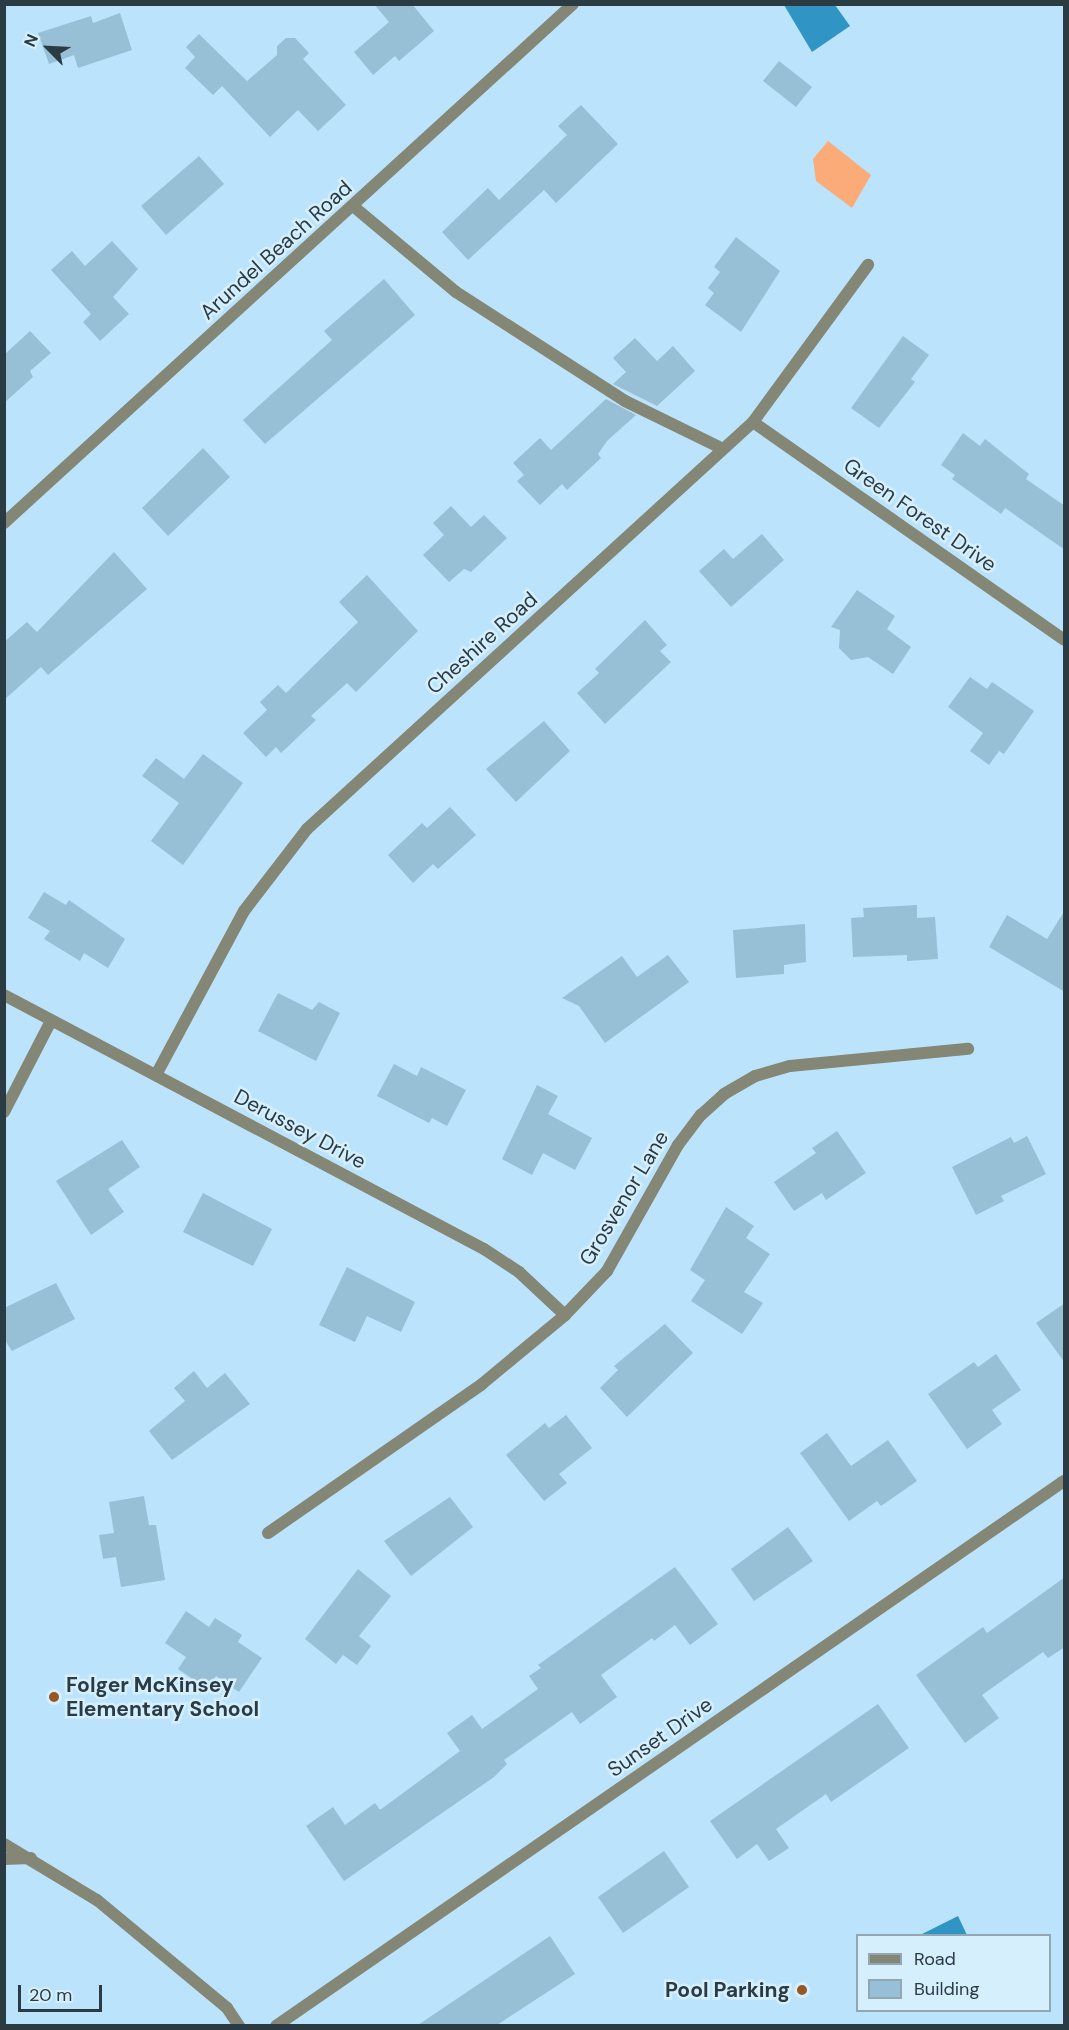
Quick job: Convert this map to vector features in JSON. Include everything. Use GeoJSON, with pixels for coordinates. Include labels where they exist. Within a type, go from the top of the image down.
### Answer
{"type":"FeatureCollection","features":[{"type":"Feature","properties":{"kind":"street","name":"Arundel Beach Road"},"geometry":{"type":"LineString","coordinates":[[4,523],[573,4]]}},
{"type":"Feature","properties":{"kind":"street"},"geometry":{"type":"LineString","coordinates":[[353,206],[456,292],[625,401],[723,450]]}},
{"type":"Feature","properties":{"kind":"street","name":"Cheshire Road"},"geometry":{"type":"LineString","coordinates":[[156,1075],[244,911],[307,830],[753,422],[868,265]]}},
{"type":"Feature","properties":{"kind":"street","name":"Green Forest Drive"},"geometry":{"type":"LineString","coordinates":[[753,422],[1065,640]]}},
{"type":"Feature","properties":{"kind":"street","name":"Derussey Drive"},"geometry":{"type":"LineString","coordinates":[[4,995],[484,1248],[519,1272],[565,1315]]}},
{"type":"Feature","properties":{"kind":"street"},"geometry":{"type":"LineString","coordinates":[[4,1112],[51,1021]]}},
{"type":"Feature","properties":{"kind":"street","name":"Grosvenor Lane"},"geometry":{"type":"LineString","coordinates":[[268,1533],[482,1384],[565,1315],[607,1271],[678,1145],[724,1094],[755,1076],[790,1066],[968,1049]]}},
{"type":"Feature","properties":{"kind":"street","name":"Sunset Drive"},"geometry":{"type":"LineString","coordinates":[[276,2025],[1065,1480]]}},
{"type":"Feature","properties":{"kind":"street"},"geometry":{"type":"LineString","coordinates":[[4,1844],[32,1858],[97,1900],[227,2008],[239,2025]]}},
{"type":"Feature","properties":{"kind":"street"},"geometry":{"type":"LineString","coordinates":[[4,1859],[32,1858]]}},
{"type":"Feature","properties":{"kind":"shaded area"},"geometry":{"type":"Polygon","coordinates":[[[828,141],[871,175],[852,208],[816,181],[813,159],[828,141]]]}},
{"type":"Feature","properties":{"kind":"water"},"geometry":{"type":"Polygon","coordinates":[[[784,5],[835,5],[850,26],[812,52],[784,5]]]}},
{"type":"Feature","properties":{"kind":"water"},"geometry":{"type":"Polygon","coordinates":[[[958,1916],[967,1934],[922,1934],[958,1916]]]}},
{"type":"Feature","properties":{"kind":"building"},"geometry":{"type":"Polygon","coordinates":[[[374,4],[412,4],[434,31],[399,61],[395,56],[373,75],[354,52],[389,22],[374,4]]]}},
{"type":"Feature","properties":{"kind":"building"},"geometry":{"type":"Polygon","coordinates":[[[120,13],[132,50],[78,68],[74,55],[49,64],[38,33],[91,16],[93,23],[120,13]]]}},
{"type":"Feature","properties":{"kind":"building"},"geometry":{"type":"Polygon","coordinates":[[[199,34],[247,81],[277,55],[277,46],[286,38],[295,38],[309,53],[303,59],[346,105],[318,131],[298,110],[270,137],[222,86],[213,95],[185,68],[195,57],[186,47],[199,34]]]}},
{"type":"Feature","properties":{"kind":"building"},"geometry":{"type":"Polygon","coordinates":[[[779,61],[812,87],[796,107],[763,81],[779,61]]]}},
{"type":"Feature","properties":{"kind":"building"},"geometry":{"type":"Polygon","coordinates":[[[581,105],[618,144],[556,203],[544,190],[468,260],[442,232],[488,188],[499,200],[567,135],[558,126],[581,105]]]}},
{"type":"Feature","properties":{"kind":"building"},"geometry":{"type":"Polygon","coordinates":[[[199,156],[224,184],[166,235],[141,206],[199,156]]]}},
{"type":"Feature","properties":{"kind":"building"},"geometry":{"type":"Polygon","coordinates":[[[736,237],[780,271],[741,332],[705,305],[714,293],[708,288],[720,272],[714,267],[736,237]]]}},
{"type":"Feature","properties":{"kind":"building"},"geometry":{"type":"Polygon","coordinates":[[[112,241],[138,269],[113,297],[129,314],[100,341],[83,322],[91,314],[51,270],[72,251],[85,266],[112,241]]]}},
{"type":"Feature","properties":{"kind":"building"},"geometry":{"type":"Polygon","coordinates":[[[384,279],[415,315],[265,444],[243,420],[332,340],[324,331],[384,279]]]}},
{"type":"Feature","properties":{"kind":"building"},"geometry":{"type":"Polygon","coordinates":[[[30,331],[51,353],[30,371],[33,377],[4,403],[4,355],[30,331]]]}},
{"type":"Feature","properties":{"kind":"building"},"geometry":{"type":"Polygon","coordinates":[[[903,336],[929,355],[911,379],[915,382],[879,428],[851,408],[903,336]]]}},
{"type":"Feature","properties":{"kind":"building"},"geometry":{"type":"Polygon","coordinates":[[[635,338],[657,361],[673,346],[695,371],[657,406],[613,384],[626,372],[613,358],[635,338]]]}},
{"type":"Feature","properties":{"kind":"building"},"geometry":{"type":"Polygon","coordinates":[[[606,399],[636,415],[607,441],[598,454],[601,458],[567,490],[562,484],[540,505],[517,481],[524,475],[513,463],[540,438],[551,450],[606,399]]]}},
{"type":"Feature","properties":{"kind":"building"},"geometry":{"type":"Polygon","coordinates":[[[963,433],[980,446],[985,439],[1029,474],[1026,479],[1065,506],[1065,550],[1005,508],[1001,514],[952,479],[955,475],[941,465],[963,433]]]}},
{"type":"Feature","properties":{"kind":"building"},"geometry":{"type":"Polygon","coordinates":[[[203,448],[230,477],[168,536],[142,508],[203,448]]]}},
{"type":"Feature","properties":{"kind":"building"},"geometry":{"type":"Polygon","coordinates":[[[451,506],[471,527],[484,515],[507,538],[471,572],[464,569],[449,582],[423,555],[444,535],[433,523],[451,506]]]}},
{"type":"Feature","properties":{"kind":"building"},"geometry":{"type":"Polygon","coordinates":[[[762,534],[784,560],[731,607],[699,571],[724,549],[733,559],[762,534]]]}},
{"type":"Feature","properties":{"kind":"building"},"geometry":{"type":"Polygon","coordinates":[[[114,552],[147,589],[48,675],[41,667],[4,700],[4,642],[27,622],[37,632],[114,552]]]}},
{"type":"Feature","properties":{"kind":"building"},"geometry":{"type":"Polygon","coordinates":[[[367,575],[418,631],[356,692],[347,683],[311,716],[316,720],[281,753],[276,747],[266,757],[243,733],[267,710],[260,702],[278,685],[286,693],[358,622],[339,602],[367,575]]]}},
{"type":"Feature","properties":{"kind":"building"},"geometry":{"type":"Polygon","coordinates":[[[857,590],[895,616],[887,629],[911,647],[893,674],[868,657],[851,660],[839,648],[840,630],[831,627],[857,590]]]}},
{"type":"Feature","properties":{"kind":"building"},"geometry":{"type":"Polygon","coordinates":[[[645,620],[667,645],[660,651],[671,662],[605,724],[577,693],[599,673],[595,669],[645,620]]]}},
{"type":"Feature","properties":{"kind":"building"},"geometry":{"type":"Polygon","coordinates":[[[970,677],[987,689],[992,682],[1034,711],[1004,754],[999,751],[989,765],[970,751],[983,733],[948,707],[970,677]]]}},
{"type":"Feature","properties":{"kind":"building"},"geometry":{"type":"Polygon","coordinates":[[[544,721],[570,751],[516,802],[486,769],[544,721]]]}},
{"type":"Feature","properties":{"kind":"building"},"geometry":{"type":"Polygon","coordinates":[[[203,754],[243,783],[183,865],[151,841],[179,803],[142,776],[156,758],[184,779],[203,754]]]}},
{"type":"Feature","properties":{"kind":"building"},"geometry":{"type":"Polygon","coordinates":[[[450,807],[476,835],[438,869],[433,864],[413,883],[388,855],[422,823],[427,828],[450,807]]]}},
{"type":"Feature","properties":{"kind":"building"},"geometry":{"type":"Polygon","coordinates":[[[44,892],[66,905],[69,900],[125,939],[108,968],[84,953],[80,961],[44,939],[50,931],[28,918],[44,892]]]}},
{"type":"Feature","properties":{"kind":"building"},"geometry":{"type":"Polygon","coordinates":[[[917,905],[917,918],[935,917],[938,959],[907,961],[907,955],[853,957],[851,918],[864,917],[863,908],[917,905]]]}},
{"type":"Feature","properties":{"kind":"building"},"geometry":{"type":"Polygon","coordinates":[[[1065,910],[1065,992],[989,947],[1007,915],[1047,939],[1065,910]]]}},
{"type":"Feature","properties":{"kind":"building"},"geometry":{"type":"Polygon","coordinates":[[[805,924],[806,962],[784,965],[784,974],[736,978],[733,930],[805,924]]]}},
{"type":"Feature","properties":{"kind":"building"},"geometry":{"type":"Polygon","coordinates":[[[668,955],[689,982],[605,1043],[579,1006],[562,998],[622,956],[637,977],[668,955]]]}},
{"type":"Feature","properties":{"kind":"building"},"geometry":{"type":"Polygon","coordinates":[[[278,993],[312,1010],[319,1002],[340,1013],[316,1061],[258,1031],[278,993]]]}},
{"type":"Feature","properties":{"kind":"building"},"geometry":{"type":"Polygon","coordinates":[[[394,1064],[417,1076],[421,1067],[466,1090],[447,1126],[432,1118],[429,1123],[377,1096],[394,1064]]]}},
{"type":"Feature","properties":{"kind":"building"},"geometry":{"type":"Polygon","coordinates":[[[537,1085],[558,1096],[548,1114],[592,1138],[575,1170],[543,1153],[532,1175],[502,1159],[537,1085]]]}},
{"type":"Feature","properties":{"kind":"building"},"geometry":{"type":"Polygon","coordinates":[[[837,1131],[866,1173],[826,1200],[822,1193],[794,1211],[774,1182],[816,1153],[812,1148],[837,1131]]]}},
{"type":"Feature","properties":{"kind":"building"},"geometry":{"type":"Polygon","coordinates":[[[1027,1136],[1046,1174],[1001,1196],[1004,1201],[976,1215],[952,1167],[1011,1137],[1014,1143],[1027,1136]]]}},
{"type":"Feature","properties":{"kind":"building"},"geometry":{"type":"Polygon","coordinates":[[[122,1140],[140,1167],[108,1189],[124,1212],[91,1235],[56,1181],[122,1140]]]}},
{"type":"Feature","properties":{"kind":"building"},"geometry":{"type":"Polygon","coordinates":[[[203,1193],[272,1229],[253,1266],[183,1232],[203,1193]]]}},
{"type":"Feature","properties":{"kind":"building"},"geometry":{"type":"Polygon","coordinates":[[[726,1207],[754,1226],[746,1238],[770,1254],[744,1292],[763,1303],[742,1334],[691,1301],[705,1280],[690,1270],[726,1207]]]}},
{"type":"Feature","properties":{"kind":"building"},"geometry":{"type":"Polygon","coordinates":[[[347,1267],[415,1302],[401,1332],[367,1316],[355,1342],[319,1325],[347,1267]]]}},
{"type":"Feature","properties":{"kind":"building"},"geometry":{"type":"Polygon","coordinates":[[[56,1283],[75,1319],[12,1351],[4,1339],[4,1308],[56,1283]]]}},
{"type":"Feature","properties":{"kind":"building"},"geometry":{"type":"Polygon","coordinates":[[[1065,1303],[1065,1363],[1036,1323],[1065,1303]]]}},
{"type":"Feature","properties":{"kind":"building"},"geometry":{"type":"Polygon","coordinates":[[[665,1324],[693,1353],[627,1417],[600,1388],[618,1370],[614,1366],[665,1324]]]}},
{"type":"Feature","properties":{"kind":"building"},"geometry":{"type":"Polygon","coordinates":[[[996,1354],[1021,1390],[992,1410],[1002,1424],[967,1449],[928,1394],[974,1362],[978,1367],[996,1354]]]}},
{"type":"Feature","properties":{"kind":"building"},"geometry":{"type":"Polygon","coordinates":[[[194,1371],[207,1388],[225,1373],[250,1404],[172,1460],[149,1431],[185,1401],[174,1388],[194,1371]]]}},
{"type":"Feature","properties":{"kind":"building"},"geometry":{"type":"Polygon","coordinates":[[[566,1415],[592,1448],[559,1474],[567,1483],[544,1501],[506,1455],[545,1423],[549,1428],[566,1415]]]}},
{"type":"Feature","properties":{"kind":"building"},"geometry":{"type":"Polygon","coordinates":[[[827,1433],[851,1466],[888,1440],[917,1481],[881,1506],[877,1501],[849,1521],[800,1453],[827,1433]]]}},
{"type":"Feature","properties":{"kind":"building"},"geometry":{"type":"Polygon","coordinates":[[[144,1496],[149,1525],[156,1525],[165,1580],[121,1587],[116,1557],[103,1559],[99,1535],[114,1533],[109,1502],[144,1496]]]}},
{"type":"Feature","properties":{"kind":"building"},"geometry":{"type":"Polygon","coordinates":[[[450,1497],[473,1527],[411,1576],[384,1541],[450,1497]]]}},
{"type":"Feature","properties":{"kind":"building"},"geometry":{"type":"Polygon","coordinates":[[[788,1527],[813,1561],[754,1601],[731,1569],[788,1527]]]}},
{"type":"Feature","properties":{"kind":"building"},"geometry":{"type":"Polygon","coordinates":[[[675,1567],[718,1624],[690,1645],[675,1625],[654,1641],[652,1638],[601,1675],[617,1697],[580,1724],[572,1712],[504,1760],[507,1764],[494,1777],[344,1881],[306,1826],[333,1807],[345,1825],[375,1803],[380,1810],[460,1751],[447,1733],[472,1715],[482,1729],[538,1689],[529,1676],[541,1668],[538,1665],[675,1567]]]}},
{"type":"Feature","properties":{"kind":"building"},"geometry":{"type":"Polygon","coordinates":[[[358,1569],[391,1596],[359,1636],[371,1646],[357,1665],[343,1655],[336,1664],[305,1639],[358,1569]]]}},
{"type":"Feature","properties":{"kind":"building"},"geometry":{"type":"Polygon","coordinates":[[[1065,1577],[1065,1647],[1048,1658],[1043,1652],[982,1695],[999,1718],[965,1743],[916,1675],[983,1627],[987,1633],[1065,1577]]]}},
{"type":"Feature","properties":{"kind":"building"},"geometry":{"type":"Polygon","coordinates":[[[186,1611],[209,1627],[215,1618],[242,1635],[238,1642],[262,1658],[239,1692],[216,1676],[207,1689],[178,1669],[186,1657],[165,1643],[186,1611]]]}},
{"type":"Feature","properties":{"kind":"building"},"geometry":{"type":"Polygon","coordinates":[[[878,1704],[909,1748],[831,1802],[826,1794],[776,1829],[789,1848],[769,1861],[757,1844],[737,1859],[710,1821],[878,1704]]]}},
{"type":"Feature","properties":{"kind":"building"},"geometry":{"type":"Polygon","coordinates":[[[664,1851],[689,1887],[623,1933],[598,1897],[664,1851]]]}},
{"type":"Feature","properties":{"kind":"building"},"geometry":{"type":"Polygon","coordinates":[[[550,1936],[575,1974],[497,2025],[418,2025],[550,1936]]]}},
{"type":"Feature","properties":{"kind":"place","name":"Folger McKinsey Elementary School"},"geometry":{"type":"Point","coordinates":[54,1697]}},
{"type":"Feature","properties":{"kind":"place","name":"Pool Parking"},"geometry":{"type":"Point","coordinates":[802,1990]}}]}
